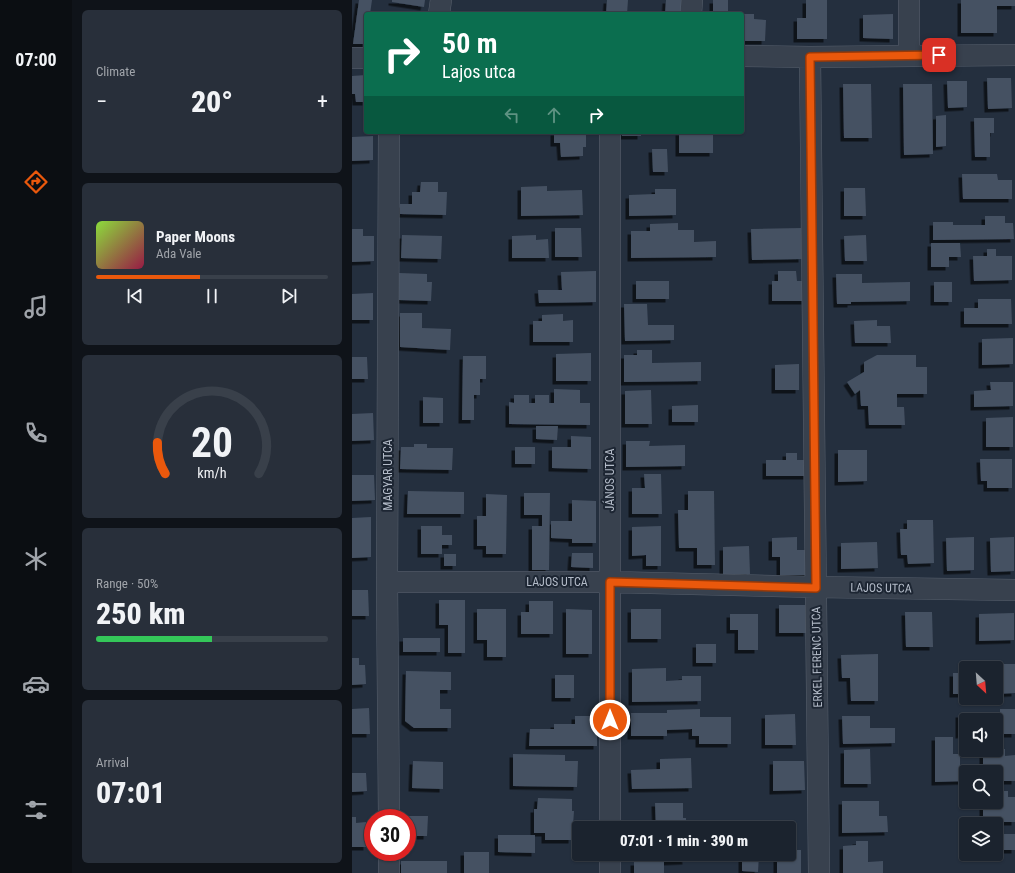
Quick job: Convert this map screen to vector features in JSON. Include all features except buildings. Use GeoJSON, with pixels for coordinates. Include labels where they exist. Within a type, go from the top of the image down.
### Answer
{"type":"FeatureCollection","features":[{"type":"Feature","properties":{"kind":"street"},"geometry":{"type":"LineString","coordinates":[[439,12],[441,0]]}},
{"type":"Feature","properties":{"kind":"street"},"geometry":{"type":"LineString","coordinates":[[691,12],[692,0]]}},
{"type":"Feature","properties":{"kind":"street"},"geometry":{"type":"LineString","coordinates":[[909,0],[909,55]]}},
{"type":"Feature","properties":{"kind":"street"},"geometry":{"type":"LineString","coordinates":[[744,56],[810,57],[1015,55]]}},
{"type":"Feature","properties":{"kind":"street","name":"ERKEL FERENC UTCA"},"geometry":{"type":"LineString","coordinates":[[810,57],[820,873]]}},
{"type":"Feature","properties":{"kind":"street"},"geometry":{"type":"LineString","coordinates":[[352,58],[364,58]]}},
{"type":"Feature","properties":{"kind":"street","name":"MAGYAR UTCA"},"geometry":{"type":"LineString","coordinates":[[388,134],[387,582],[389,809]]}},
{"type":"Feature","properties":{"kind":"street","name":"JÁNOS UTCA"},"geometry":{"type":"LineString","coordinates":[[610,134],[610,821]]}},
{"type":"Feature","properties":{"kind":"street","name":"LAJOS UTCA"},"geometry":{"type":"LineString","coordinates":[[387,582],[610,582],[816,588],[1015,590]]}},
{"type":"Feature","properties":{"kind":"street"},"geometry":{"type":"LineString","coordinates":[[389,861],[389,873]]}},
{"type":"Feature","properties":{"kind":"street"},"geometry":{"type":"LineString","coordinates":[[610,861],[610,873]]}},
{"type":"Feature","properties":{"kind":"route"},"geometry":{"type":"LineString","coordinates":[[610,720],[610,582],[816,588],[810,57],[939,55]]}}]}
